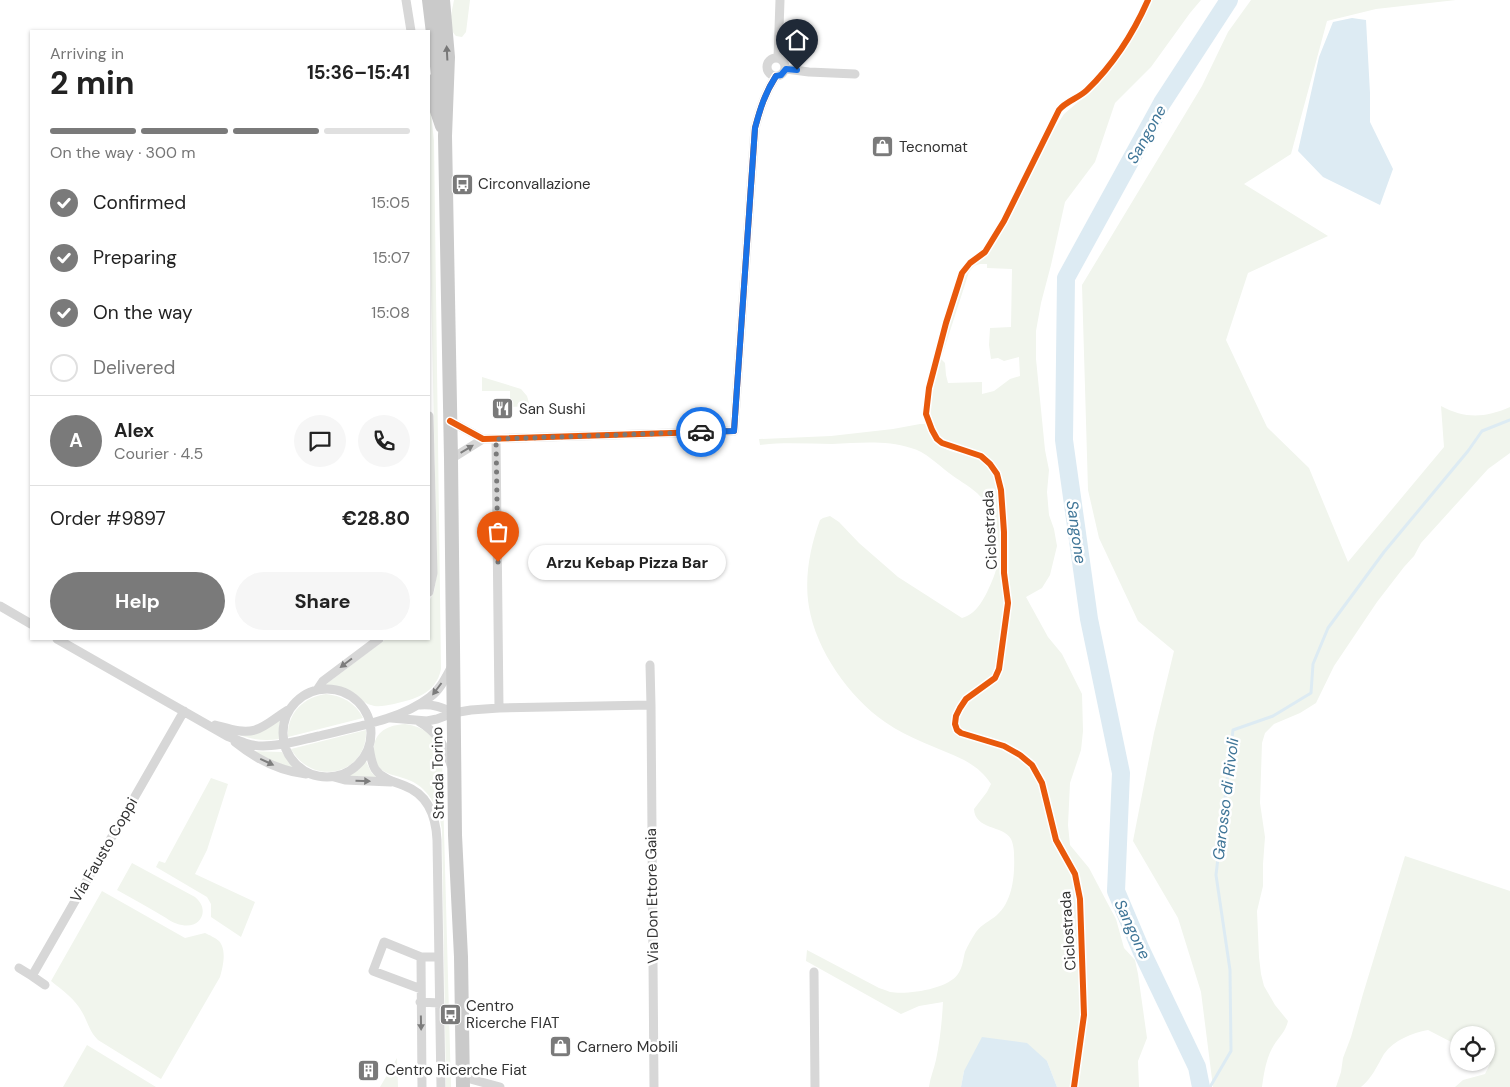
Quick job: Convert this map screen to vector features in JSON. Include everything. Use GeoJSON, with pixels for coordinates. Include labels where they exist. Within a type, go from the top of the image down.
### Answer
{"type":"FeatureCollection","features":[{"type":"Feature","properties":{"kind":"main road"},"geometry":{"type":"LineString","coordinates":[[423,0],[427,30]]}},
{"type":"Feature","properties":{"kind":"main road","name":"Strada Torino"},"geometry":{"type":"LineString","coordinates":[[429,0],[445,136]]}},
{"type":"Feature","properties":{"kind":"main road","name":"Strada Torino"},"geometry":{"type":"LineString","coordinates":[[443,0],[448,57],[445,136],[451,458],[453,713],[463,1082]]}},
{"type":"Feature","properties":{"kind":"main road"},"geometry":{"type":"LineString","coordinates":[[430,55],[436,108],[445,136]]}},
{"type":"Feature","properties":{"kind":"street"},"geometry":{"type":"LineString","coordinates":[[406,0],[411,30]]}},
{"type":"Feature","properties":{"kind":"street"},"geometry":{"type":"LineString","coordinates":[[778,58],[780,0]]}},
{"type":"Feature","properties":{"kind":"street"},"geometry":{"type":"LineString","coordinates":[[776,76],[768,71],[767,65],[770,60],[778,58],[783,61],[786,69]]}},
{"type":"Feature","properties":{"kind":"street"},"geometry":{"type":"LineString","coordinates":[[786,69],[855,74]]}},
{"type":"Feature","properties":{"kind":"street"},"geometry":{"type":"LineString","coordinates":[[450,420],[483,439],[734,431],[755,128],[763,100],[776,76],[781,75],[786,69]]}},
{"type":"Feature","properties":{"kind":"street"},"geometry":{"type":"LineString","coordinates":[[451,458],[483,439]]}},
{"type":"Feature","properties":{"kind":"street"},"geometry":{"type":"LineString","coordinates":[[496,439],[499,708]]}},
{"type":"Feature","properties":{"kind":"street"},"geometry":{"type":"LineString","coordinates":[[430,455],[433,573],[430,587]]}},
{"type":"Feature","properties":{"kind":"street"},"geometry":{"type":"LineString","coordinates":[[0,606],[30,623]]}},
{"type":"Feature","properties":{"kind":"street"},"geometry":{"type":"LineString","coordinates":[[59,640],[204,722],[264,762],[294,773],[345,780],[394,782]]}},
{"type":"Feature","properties":{"kind":"street"},"geometry":{"type":"LineString","coordinates":[[317,690],[323,681],[378,640]]}},
{"type":"Feature","properties":{"kind":"street","name":"Via Don Ettore Gaia"},"geometry":{"type":"LineString","coordinates":[[650,665],[654,1087]]}},
{"type":"Feature","properties":{"kind":"street"},"geometry":{"type":"LineString","coordinates":[[227,736],[240,742],[254,745],[284,744],[391,718],[430,698],[453,666]]}},
{"type":"Feature","properties":{"kind":"street"},"geometry":{"type":"LineString","coordinates":[[204,722],[240,731],[256,730],[290,709],[308,694],[317,690],[336,690],[353,698],[364,710],[370,724],[371,734],[369,746],[364,757],[352,769],[334,777]]}},
{"type":"Feature","properties":{"kind":"street"},"geometry":{"type":"LineString","coordinates":[[416,706],[430,704],[440,706],[453,713]]}},
{"type":"Feature","properties":{"kind":"street"},"geometry":{"type":"LineString","coordinates":[[391,718],[437,719],[453,713],[499,708],[650,705]]}},
{"type":"Feature","properties":{"kind":"street"},"geometry":{"type":"LineString","coordinates":[[290,709],[283,727],[284,744],[295,764],[312,775]]}},
{"type":"Feature","properties":{"kind":"street","name":"Via Fausto Coppi"},"geometry":{"type":"LineString","coordinates":[[32,976],[184,711]]}},
{"type":"Feature","properties":{"kind":"street"},"geometry":{"type":"LineString","coordinates":[[416,720],[433,732],[441,741],[447,752],[454,774]]}},
{"type":"Feature","properties":{"kind":"street"},"geometry":{"type":"LineString","coordinates":[[369,746],[374,768],[382,776],[394,782]]}},
{"type":"Feature","properties":{"kind":"street","name":"Strada Torino"},"geometry":{"type":"LineString","coordinates":[[394,782],[406,786],[422,797],[434,815],[441,1087]]}},
{"type":"Feature","properties":{"kind":"street"},"geometry":{"type":"LineString","coordinates":[[420,989],[373,970],[384,942],[421,957],[438,957]]}},
{"type":"Feature","properties":{"kind":"street"},"geometry":{"type":"LineString","coordinates":[[421,957],[422,1087]]}},
{"type":"Feature","properties":{"kind":"street"},"geometry":{"type":"LineString","coordinates":[[19,968],[45,985]]}},
{"type":"Feature","properties":{"kind":"street"},"geometry":{"type":"LineString","coordinates":[[814,972],[815,1087]]}},
{"type":"Feature","properties":{"kind":"street"},"geometry":{"type":"LineString","coordinates":[[420,1002],[439,1003]]}},
{"type":"Feature","properties":{"kind":"street"},"geometry":{"type":"LineString","coordinates":[[463,1082],[500,1087]]}},
{"type":"Feature","properties":{"kind":"shaded area"},"geometry":{"type":"Polygon","coordinates":[[[454,0],[470,0],[466,32],[462,37],[456,36],[452,28],[451,19],[454,0]]]}},
{"type":"Feature","properties":{"kind":"shaded area"},"geometry":{"type":"Polygon","coordinates":[[[1150,0],[1201,0],[1151,67],[1115,103],[1095,162],[1065,202],[1036,331],[1036,359],[1045,450],[1049,470],[1047,492],[1049,515],[1057,546],[1050,575],[1042,588],[1026,597],[1048,637],[1062,654],[1082,694],[1083,731],[1081,750],[1070,783],[1068,825],[1070,845],[1089,868],[1116,919],[1124,948],[1135,960],[1147,1038],[1138,1061],[1139,1087],[1076,1087],[1085,1027],[1082,898],[1078,875],[1057,838],[1044,782],[1032,761],[999,740],[963,731],[958,726],[963,706],[996,680],[1003,664],[1010,603],[1002,476],[992,461],[984,455],[942,440],[928,416],[930,395],[941,350],[967,268],[984,258],[995,241],[1012,214],[1051,134],[1064,114],[1099,84],[1129,45],[1150,0]],[[987,264],[974,266],[969,272],[941,359],[945,363],[948,383],[982,382],[982,394],[994,391],[1010,379],[1020,376],[1019,357],[1004,361],[998,358],[991,359],[989,345],[990,328],[1011,327],[1012,269],[987,268],[987,264]]]}},
{"type":"Feature","properties":{"kind":"shaded area"},"geometry":{"type":"Polygon","coordinates":[[[1251,0],[1456,0],[1376,9],[1327,21],[1291,154],[1244,184],[1328,236],[1248,273],[1226,340],[1267,427],[1309,468],[1348,562],[1444,447],[1441,406],[1458,413],[1475,416],[1501,411],[1510,407],[1510,453],[1488,469],[1421,543],[1414,556],[1377,602],[1334,666],[1316,703],[1300,713],[1274,724],[1265,733],[1262,743],[1260,803],[1265,837],[1263,886],[1257,911],[1259,957],[1264,986],[1275,1005],[1288,1021],[1269,1055],[1262,1087],[1213,1087],[1201,992],[1178,918],[1133,841],[1154,733],[1174,651],[1138,621],[1099,538],[1088,490],[1082,285],[1202,86],[1228,32],[1251,0]]]}},
{"type":"Feature","properties":{"kind":"shaded area"},"geometry":{"type":"Polygon","coordinates":[[[1352,18],[1366,20],[1370,122],[1393,169],[1380,205],[1323,177],[1298,151],[1319,57],[1333,22],[1352,18]]]}},
{"type":"Feature","properties":{"kind":"shaded area"},"geometry":{"type":"Polygon","coordinates":[[[430,104],[434,141],[441,669],[434,684],[423,694],[385,706],[367,704],[347,689],[325,685],[385,640],[430,640],[430,599],[434,592],[437,573],[430,234],[430,104]]]}},
{"type":"Feature","properties":{"kind":"shaded area"},"geometry":{"type":"Polygon","coordinates":[[[482,377],[521,389],[527,396],[530,406],[510,407],[510,391],[482,391],[482,377]]]}},
{"type":"Feature","properties":{"kind":"shaded area"},"geometry":{"type":"Polygon","coordinates":[[[926,424],[933,438],[943,448],[985,462],[997,480],[1006,610],[998,663],[993,675],[959,704],[953,717],[952,725],[955,733],[960,736],[981,741],[1011,752],[1028,765],[1034,773],[1040,788],[1049,828],[1054,841],[1074,878],[1079,912],[1082,1015],[1072,1087],[1057,1087],[1047,1061],[964,1071],[961,1087],[929,1087],[939,1046],[943,1002],[919,1006],[901,1014],[806,961],[807,950],[890,992],[917,992],[946,984],[958,974],[965,952],[976,932],[1002,909],[1007,902],[1012,887],[1014,849],[1011,839],[1002,831],[979,821],[974,809],[991,784],[972,765],[894,728],[859,700],[836,671],[819,640],[809,607],[807,585],[813,541],[820,520],[830,516],[839,522],[859,543],[898,577],[962,618],[968,616],[981,603],[996,570],[999,546],[998,534],[990,512],[974,490],[952,476],[926,455],[911,448],[901,445],[872,443],[787,443],[760,445],[759,439],[831,436],[926,424]]]}},
{"type":"Feature","properties":{"kind":"shaded area"},"geometry":{"type":"Polygon","coordinates":[[[326,694],[348,701],[360,712],[363,718],[288,737],[290,721],[298,708],[310,699],[326,694]]]}},
{"type":"Feature","properties":{"kind":"shaded area"},"geometry":{"type":"Polygon","coordinates":[[[282,717],[279,725],[279,739],[260,740],[240,735],[282,717]]]}},
{"type":"Feature","properties":{"kind":"shaded area"},"geometry":{"type":"Polygon","coordinates":[[[405,724],[418,727],[429,734],[437,744],[442,757],[451,1087],[446,1087],[442,830],[435,806],[426,792],[414,782],[384,771],[378,766],[374,755],[374,744],[379,734],[387,728],[405,724]]]}},
{"type":"Feature","properties":{"kind":"shaded area"},"geometry":{"type":"Polygon","coordinates":[[[366,730],[364,745],[358,757],[349,766],[338,771],[325,772],[312,769],[301,761],[291,749],[366,730]]]}},
{"type":"Feature","properties":{"kind":"shaded area"},"geometry":{"type":"Polygon","coordinates":[[[250,751],[282,752],[297,771],[250,751]]]}},
{"type":"Feature","properties":{"kind":"shaded area"},"geometry":{"type":"Polygon","coordinates":[[[366,761],[371,772],[377,778],[349,776],[360,768],[366,761]]]}},
{"type":"Feature","properties":{"kind":"shaded area"},"geometry":{"type":"Polygon","coordinates":[[[211,778],[228,784],[207,850],[195,874],[255,902],[241,937],[211,917],[211,904],[207,897],[156,867],[159,861],[165,863],[211,778]]]}},
{"type":"Feature","properties":{"kind":"shaded area"},"geometry":{"type":"Polygon","coordinates":[[[1405,856],[1510,891],[1510,1087],[1455,1087],[1463,1080],[1485,1074],[1486,1071],[1495,1071],[1495,1026],[1450,1026],[1450,1041],[1428,1030],[1410,1035],[1388,1049],[1371,1076],[1361,1087],[1336,1087],[1405,856]]]}},
{"type":"Feature","properties":{"kind":"shaded area"},"geometry":{"type":"Polygon","coordinates":[[[132,863],[195,897],[200,902],[203,913],[198,921],[188,925],[176,924],[117,890],[132,863]]]}},
{"type":"Feature","properties":{"kind":"shaded area"},"geometry":{"type":"Polygon","coordinates":[[[102,891],[185,938],[205,933],[219,941],[223,949],[223,964],[220,977],[161,1079],[98,1040],[76,1003],[51,981],[102,891]]]}},
{"type":"Feature","properties":{"kind":"shaded area"},"geometry":{"type":"Polygon","coordinates":[[[982,1037],[1027,1043],[1047,1061],[1057,1087],[961,1087],[964,1071],[982,1037]]]}},
{"type":"Feature","properties":{"kind":"shaded area"},"geometry":{"type":"Polygon","coordinates":[[[87,1045],[156,1087],[63,1087],[87,1045]]]}},
{"type":"Feature","properties":{"kind":"shaded area"},"geometry":{"type":"Polygon","coordinates":[[[397,1058],[398,1087],[380,1087],[397,1058]]]}},
{"type":"Feature","properties":{"kind":"waterway","name":"Sangone"},"geometry":{"type":"LineString","coordinates":[[1201,1087],[1197,1067],[1141,950],[1116,891],[1121,773],[1089,619],[1064,440],[1066,278],[1162,103],[1229,0]]}},
{"type":"Feature","properties":{"kind":"waterway","name":"Garosso di Rivoli"},"geometry":{"type":"LineString","coordinates":[[1210,1087],[1231,1051],[1230,970],[1216,875],[1233,730],[1273,716],[1311,693],[1313,664],[1328,628],[1384,552],[1468,451],[1482,431],[1510,420]]}},
{"type":"Feature","properties":{"kind":"cycle path","name":"Ciclostrada"},"geometry":{"type":"LineString","coordinates":[[1074,1087],[1084,1015],[1080,899],[1075,874],[1056,840],[1042,783],[1032,765],[1020,755],[1004,746],[961,733],[957,730],[955,724],[956,716],[966,699],[995,678],[999,669],[1008,603],[1004,573],[1001,490],[997,474],[990,464],[981,456],[942,443],[937,439],[932,430],[926,414],[929,388],[946,323],[962,273],[970,263],[985,252],[1004,221],[1059,110],[1065,104],[1084,93],[1106,70],[1129,37],[1148,0]]}},
{"type":"Feature","properties":{"kind":"cycle path"},"geometry":{"type":"LineString","coordinates":[[450,421],[483,439],[734,431],[755,128],[763,101],[776,76]]}},
{"type":"Feature","properties":{"kind":"way so far"},"geometry":{"type":"LineString","coordinates":[[498,562],[496,439],[701,432]]}},
{"type":"Feature","properties":{"kind":"place","name":"Tecnomat"},"geometry":{"type":"Point","coordinates":[883,147]}},
{"type":"Feature","properties":{"kind":"place","name":"Circonvallazione"},"geometry":{"type":"Point","coordinates":[462,184]}},
{"type":"Feature","properties":{"kind":"place","name":"San Sushi"},"geometry":{"type":"Point","coordinates":[503,409]}},
{"type":"Feature","properties":{"kind":"place","name":"Arzu Kebap Pizza Bar"},"geometry":{"type":"Point","coordinates":[498,562]}},
{"type":"Feature","properties":{"kind":"place","name":"Centro Ricerche FIAT"},"geometry":{"type":"Point","coordinates":[450,1015]}},
{"type":"Feature","properties":{"kind":"place","name":"Carnero Mobili"},"geometry":{"type":"Point","coordinates":[561,1047]}},
{"type":"Feature","properties":{"kind":"place","name":"Centro Ricerche Fiat"},"geometry":{"type":"Point","coordinates":[369,1070]}},
{"type":"Feature","properties":{"kind":"route"},"geometry":{"type":"LineString","coordinates":[[701,432],[734,431],[755,128],[760,107],[776,76],[781,75],[786,69],[797,70]]}}]}
